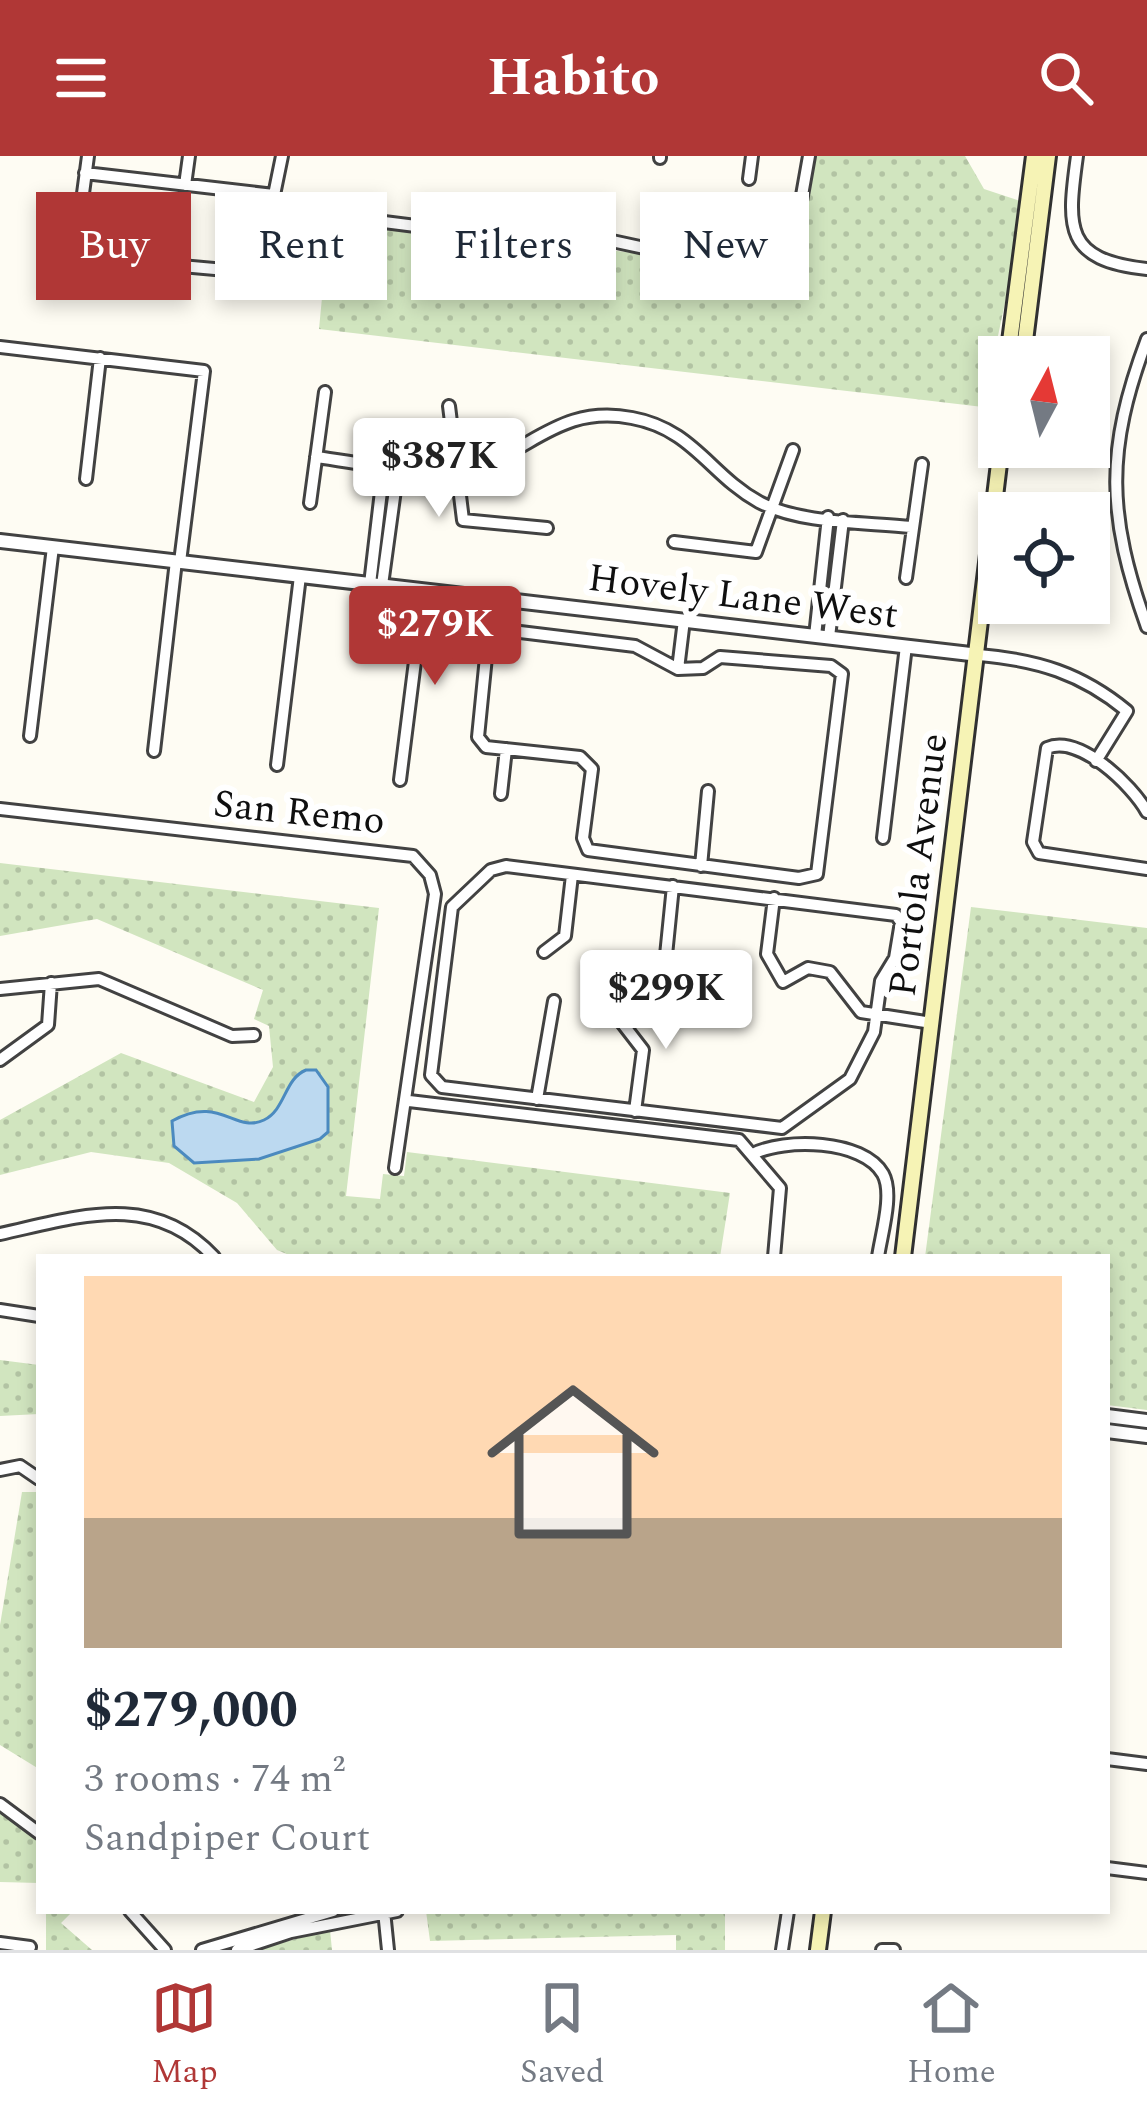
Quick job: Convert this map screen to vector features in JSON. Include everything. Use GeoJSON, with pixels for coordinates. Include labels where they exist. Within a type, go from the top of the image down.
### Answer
{"type":"FeatureCollection","features":[{"type":"Feature","properties":{"kind":"main road"},"geometry":{"type":"LineString","coordinates":[[1011,336],[1034,156]]}},
{"type":"Feature","properties":{"kind":"main road"},"geometry":{"type":"LineString","coordinates":[[1025,336],[1048,156]]}},
{"type":"Feature","properties":{"kind":"main road"},"geometry":{"type":"LineString","coordinates":[[1028,204],[1034,214],[1029,250],[1033,271]]}},
{"type":"Feature","properties":{"kind":"main road","name":"Portola Avenue"},"geometry":{"type":"LineString","coordinates":[[903,1254],[1002,468]]}},
{"type":"Feature","properties":{"kind":"main road"},"geometry":{"type":"LineString","coordinates":[[818,1950],[823,1914]]}},
{"type":"Feature","properties":{"kind":"street"},"geometry":{"type":"LineString","coordinates":[[88,156],[76,246],[80,255],[215,269]]}},
{"type":"Feature","properties":{"kind":"street"},"geometry":{"type":"LineString","coordinates":[[185,185],[189,156]]}},
{"type":"Feature","properties":{"kind":"street"},"geometry":{"type":"LineString","coordinates":[[276,192],[282,156]]}},
{"type":"Feature","properties":{"kind":"street"},"geometry":{"type":"LineString","coordinates":[[749,179],[752,156]]}},
{"type":"Feature","properties":{"kind":"street"},"geometry":{"type":"LineString","coordinates":[[387,218],[527,240],[612,241],[671,257],[773,271],[790,263],[809,156]]}},
{"type":"Feature","properties":{"kind":"street"},"geometry":{"type":"LineString","coordinates":[[1077,156],[1070,213],[1081,245],[1108,264],[1147,269]]}},
{"type":"Feature","properties":{"kind":"street"},"geometry":{"type":"LineString","coordinates":[[86,173],[224,192]]}},
{"type":"Feature","properties":{"kind":"street"},"geometry":{"type":"LineString","coordinates":[[1147,339],[1117,438],[1114,482],[1120,548],[1147,627]]}},
{"type":"Feature","properties":{"kind":"street"},"geometry":{"type":"LineString","coordinates":[[0,350],[204,371],[154,751]]}},
{"type":"Feature","properties":{"kind":"street"},"geometry":{"type":"LineString","coordinates":[[86,479],[100,358]]}},
{"type":"Feature","properties":{"kind":"street"},"geometry":{"type":"LineString","coordinates":[[310,503],[326,392]]}},
{"type":"Feature","properties":{"kind":"street"},"geometry":{"type":"LineString","coordinates":[[449,406],[448,433],[459,470],[463,520],[547,528]]}},
{"type":"Feature","properties":{"kind":"street"},"geometry":{"type":"LineString","coordinates":[[316,457],[459,470],[488,463],[542,430],[575,419],[633,418],[692,442],[737,488],[774,509],[911,527]]}},
{"type":"Feature","properties":{"kind":"street"},"geometry":{"type":"LineString","coordinates":[[674,542],[756,552],[794,450]]}},
{"type":"Feature","properties":{"kind":"street"},"geometry":{"type":"LineString","coordinates":[[906,578],[922,464]]}},
{"type":"Feature","properties":{"kind":"street"},"geometry":{"type":"LineString","coordinates":[[376,585],[378,507],[391,467]]}},
{"type":"Feature","properties":{"kind":"street"},"geometry":{"type":"LineString","coordinates":[[376,585],[392,508],[391,467]]}},
{"type":"Feature","properties":{"kind":"street"},"geometry":{"type":"LineString","coordinates":[[378,507],[392,508]]}},
{"type":"Feature","properties":{"kind":"street"},"geometry":{"type":"LineString","coordinates":[[822,636],[828,517]]}},
{"type":"Feature","properties":{"kind":"street"},"geometry":{"type":"LineString","coordinates":[[822,636],[843,520]]}},
{"type":"Feature","properties":{"kind":"street","name":"Hovely Lane West"},"geometry":{"type":"LineString","coordinates":[[0,541],[979,655]]}},
{"type":"Feature","properties":{"kind":"street"},"geometry":{"type":"LineString","coordinates":[[30,736],[52,547]]}},
{"type":"Feature","properties":{"kind":"street"},"geometry":{"type":"LineString","coordinates":[[823,558],[838,559]]}},
{"type":"Feature","properties":{"kind":"street"},"geometry":{"type":"LineString","coordinates":[[277,765],[300,576]]}},
{"type":"Feature","properties":{"kind":"street"},"geometry":{"type":"LineString","coordinates":[[400,780],[424,590]]}},
{"type":"Feature","properties":{"kind":"street"},"geometry":{"type":"LineString","coordinates":[[678,669],[684,620]]}},
{"type":"Feature","properties":{"kind":"street"},"geometry":{"type":"LineString","coordinates":[[512,631],[635,646],[678,669],[703,668],[720,657],[747,657],[831,667],[842,674],[817,874],[799,878],[588,850],[583,838],[592,769],[580,758],[506,749],[486,747],[478,736],[487,646],[495,634],[512,631]]}},
{"type":"Feature","properties":{"kind":"street"},"geometry":{"type":"LineString","coordinates":[[883,838],[906,646]]}},
{"type":"Feature","properties":{"kind":"street"},"geometry":{"type":"LineString","coordinates":[[979,655],[1042,663],[1074,674],[1127,711],[1096,761]]}},
{"type":"Feature","properties":{"kind":"street"},"geometry":{"type":"LineString","coordinates":[[1147,812],[1128,782],[1096,761],[1051,745],[1044,753],[1034,842],[1039,853],[1147,869]]}},
{"type":"Feature","properties":{"kind":"street"},"geometry":{"type":"LineString","coordinates":[[501,794],[506,749]]}},
{"type":"Feature","properties":{"kind":"street"},"geometry":{"type":"LineString","coordinates":[[701,866],[708,791]]}},
{"type":"Feature","properties":{"kind":"street","name":"San Remo"},"geometry":{"type":"LineString","coordinates":[[0,809],[413,856],[430,875],[436,894],[409,1101],[395,1168]]}},
{"type":"Feature","properties":{"kind":"street"},"geometry":{"type":"LineString","coordinates":[[499,867],[673,886],[896,916],[895,958],[881,981],[877,1016],[850,1078],[789,1127],[442,1087],[431,1076],[456,898],[499,867]]}},
{"type":"Feature","properties":{"kind":"street"},"geometry":{"type":"LineString","coordinates":[[544,952],[565,936],[572,875]]}},
{"type":"Feature","properties":{"kind":"street"},"geometry":{"type":"LineString","coordinates":[[663,985],[673,886]]}},
{"type":"Feature","properties":{"kind":"street"},"geometry":{"type":"LineString","coordinates":[[774,898],[767,954],[783,982],[808,968],[830,971],[861,1012],[932,1023]]}},
{"type":"Feature","properties":{"kind":"street"},"geometry":{"type":"LineString","coordinates":[[0,989],[99,979],[232,1036],[254,1035]]}},
{"type":"Feature","properties":{"kind":"street"},"geometry":{"type":"LineString","coordinates":[[0,1060],[48,1025],[51,983]]}},
{"type":"Feature","properties":{"kind":"street"},"geometry":{"type":"LineString","coordinates":[[537,1099],[554,1000]]}},
{"type":"Feature","properties":{"kind":"street"},"geometry":{"type":"LineString","coordinates":[[616,1016],[643,1050],[635,1111]]}},
{"type":"Feature","properties":{"kind":"street"},"geometry":{"type":"LineString","coordinates":[[409,1101],[739,1140],[780,1188],[774,1254]]}},
{"type":"Feature","properties":{"kind":"street"},"geometry":{"type":"LineString","coordinates":[[754,1154],[782,1142],[865,1156],[883,1173],[887,1188],[878,1254]]}},
{"type":"Feature","properties":{"kind":"street"},"geometry":{"type":"LineString","coordinates":[[0,1234],[127,1210],[177,1227],[210,1254]]}},
{"type":"Feature","properties":{"kind":"street"},"geometry":{"type":"LineString","coordinates":[[0,1310],[36,1316]]}},
{"type":"Feature","properties":{"kind":"street"},"geometry":{"type":"LineString","coordinates":[[1110,1417],[1145,1429]]}},
{"type":"Feature","properties":{"kind":"street"},"geometry":{"type":"LineString","coordinates":[[1110,1431],[1145,1429]]}},
{"type":"Feature","properties":{"kind":"street"},"geometry":{"type":"LineString","coordinates":[[0,1470],[20,1466],[36,1477]]}},
{"type":"Feature","properties":{"kind":"street"},"geometry":{"type":"LineString","coordinates":[[1110,1760],[1147,1764]]}},
{"type":"Feature","properties":{"kind":"street"},"geometry":{"type":"LineString","coordinates":[[0,1804],[36,1831]]}},
{"type":"Feature","properties":{"kind":"street"},"geometry":{"type":"LineString","coordinates":[[1110,1868],[1147,1873]]}},
{"type":"Feature","properties":{"kind":"street"},"geometry":{"type":"LineString","coordinates":[[133,1914],[165,1950]]}},
{"type":"Feature","properties":{"kind":"street"},"geometry":{"type":"LineString","coordinates":[[202,1950],[323,1914]]}},
{"type":"Feature","properties":{"kind":"street"},"geometry":{"type":"LineString","coordinates":[[237,1950],[291,1932],[379,1914]]}},
{"type":"Feature","properties":{"kind":"street"},"geometry":{"type":"LineString","coordinates":[[388,1950],[389,1914]]}},
{"type":"Feature","properties":{"kind":"street"},"geometry":{"type":"LineString","coordinates":[[782,1950],[788,1914]]}},
{"type":"Feature","properties":{"kind":"street"},"geometry":{"type":"LineString","coordinates":[[0,1943],[31,1947]]}},
{"type":"Feature","properties":{"kind":"street"},"geometry":{"type":"LineString","coordinates":[[881,1950],[894,1950]]}},
{"type":"Feature","properties":{"kind":"green space"},"geometry":{"type":"Polygon","coordinates":[[[806,156],[965,156],[984,189],[1026,203],[998,336],[978,336],[978,406],[319,329],[322,300],[387,300],[387,221],[411,224],[411,300],[616,300],[616,251],[640,254],[640,300],[809,300],[809,192],[801,192],[806,156]]]}},
{"type":"Feature","properties":{"kind":"green space"},"geometry":{"type":"Polygon","coordinates":[[[0,863],[379,908],[346,1196],[380,1199],[383,1174],[404,1176],[407,1152],[730,1193],[720,1254],[287,1254],[277,1250],[237,1203],[169,1163],[91,1152],[0,1175],[0,1120],[121,1053],[254,1102],[273,1067],[269,1026],[254,1019],[263,990],[97,919],[0,936],[0,863]]]}},
{"type":"Feature","properties":{"kind":"green space"},"geometry":{"type":"Polygon","coordinates":[[[971,907],[1147,928],[1147,1410],[1110,1405],[1110,1254],[925,1254],[971,907]]]}},
{"type":"Feature","properties":{"kind":"green space"},"geometry":{"type":"Polygon","coordinates":[[[0,1360],[36,1365],[36,1414],[0,1416],[0,1360]]]}},
{"type":"Feature","properties":{"kind":"green space"},"geometry":{"type":"Polygon","coordinates":[[[22,1492],[36,1492],[36,1767],[0,1745],[0,1625],[22,1492]]]}},
{"type":"Feature","properties":{"kind":"green space"},"geometry":{"type":"Polygon","coordinates":[[[0,1813],[36,1840],[36,1883],[0,1882],[0,1813]]]}},
{"type":"Feature","properties":{"kind":"green space"},"geometry":{"type":"Polygon","coordinates":[[[46,1914],[70,1914],[61,1923],[92,1950],[46,1950],[46,1914]]]}},
{"type":"Feature","properties":{"kind":"green space"},"geometry":{"type":"Polygon","coordinates":[[[426,1914],[725,1914],[725,1950],[676,1950],[676,1935],[430,1941],[426,1914]]]}},
{"type":"Feature","properties":{"kind":"green space"},"geometry":{"type":"Polygon","coordinates":[[[330,1930],[332,1950],[254,1950],[330,1930]]]}},
{"type":"Feature","properties":{"kind":"water"},"geometry":{"type":"Polygon","coordinates":[[[306,1070],[316,1070],[328,1087],[328,1132],[320,1139],[259,1159],[194,1163],[174,1146],[172,1121],[203,1111],[244,1122],[264,1120],[306,1070]]]}}]}
